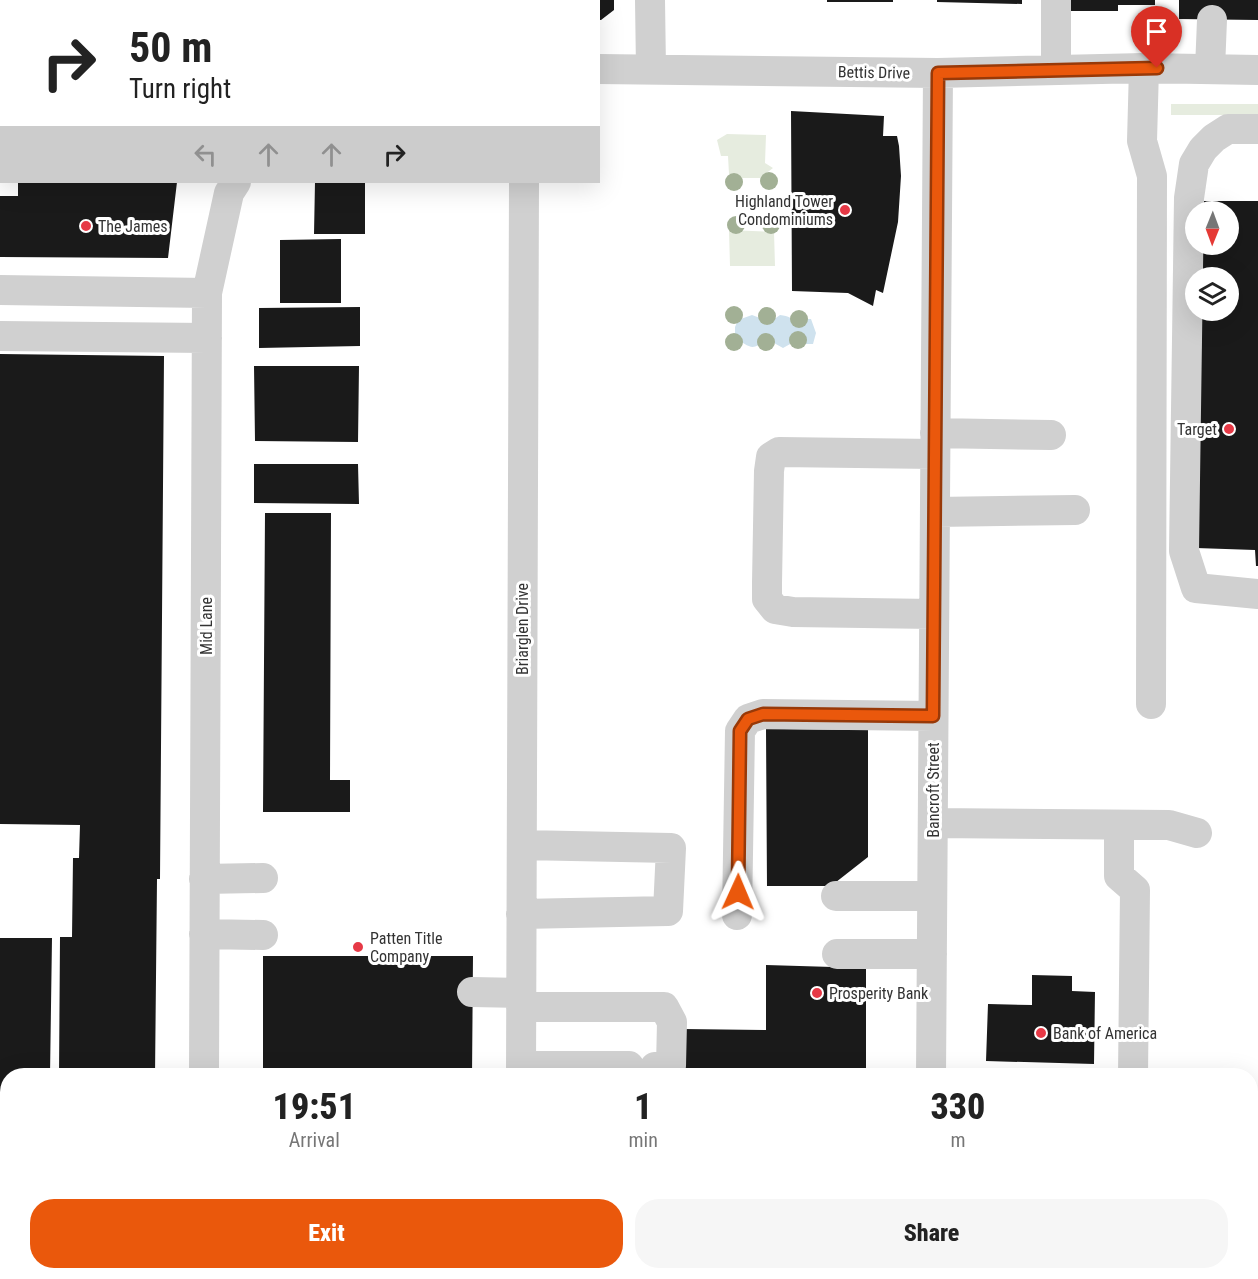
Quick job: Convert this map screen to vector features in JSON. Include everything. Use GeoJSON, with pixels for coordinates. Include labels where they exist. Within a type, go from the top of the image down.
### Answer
{"type":"FeatureCollection","features":[{"type":"Feature","properties":{"kind":"street"},"geometry":{"type":"LineString","coordinates":[[650,0],[651,69]]}},
{"type":"Feature","properties":{"kind":"street"},"geometry":{"type":"LineString","coordinates":[[1056,0],[1056,70]]}},
{"type":"Feature","properties":{"kind":"street"},"geometry":{"type":"LineString","coordinates":[[1210,69],[1212,20]]}},
{"type":"Feature","properties":{"kind":"street"},"geometry":{"type":"LineString","coordinates":[[1144,68],[1142,141],[1152,176],[1151,704]]}},
{"type":"Feature","properties":{"kind":"street","name":"Bettis Drive"},"geometry":{"type":"LineString","coordinates":[[600,69],[938,73],[1144,68],[1258,70]]}},
{"type":"Feature","properties":{"kind":"street","name":"Bancroft Street"},"geometry":{"type":"LineString","coordinates":[[931,1068],[938,73]]}},
{"type":"Feature","properties":{"kind":"street"},"geometry":{"type":"LineString","coordinates":[[1258,129],[1228,129],[1203,149],[1194,164],[1189,198],[1184,550],[1196,588],[1258,594]]}},
{"type":"Feature","properties":{"kind":"street","name":"Mid Lane"},"geometry":{"type":"LineString","coordinates":[[204,1068],[207,293],[229,193],[235,183]]}},
{"type":"Feature","properties":{"kind":"street","name":"Briarglen Drive"},"geometry":{"type":"LineString","coordinates":[[520,1068],[524,183]]}},
{"type":"Feature","properties":{"kind":"street"},"geometry":{"type":"LineString","coordinates":[[0,290],[207,293]]}},
{"type":"Feature","properties":{"kind":"street"},"geometry":{"type":"LineString","coordinates":[[0,336],[207,338]]}},
{"type":"Feature","properties":{"kind":"street"},"geometry":{"type":"LineString","coordinates":[[934,614],[793,612],[775,609],[767,599],[771,457],[779,453],[1051,435]]}},
{"type":"Feature","properties":{"kind":"street"},"geometry":{"type":"LineString","coordinates":[[935,512],[1075,510]]}},
{"type":"Feature","properties":{"kind":"street"},"geometry":{"type":"LineString","coordinates":[[737,915],[740,731],[748,719],[763,714],[933,716]]}},
{"type":"Feature","properties":{"kind":"street"},"geometry":{"type":"LineString","coordinates":[[933,823],[1168,825],[1197,833]]}},
{"type":"Feature","properties":{"kind":"street"},"geometry":{"type":"LineString","coordinates":[[1119,825],[1119,876],[1135,890],[1134,1068]]}},
{"type":"Feature","properties":{"kind":"street"},"geometry":{"type":"LineString","coordinates":[[521,914],[668,911],[671,848],[522,845]]}},
{"type":"Feature","properties":{"kind":"street"},"geometry":{"type":"LineString","coordinates":[[204,879],[263,878]]}},
{"type":"Feature","properties":{"kind":"street"},"geometry":{"type":"LineString","coordinates":[[932,925],[836,925],[932,925]]}},
{"type":"Feature","properties":{"kind":"street"},"geometry":{"type":"LineString","coordinates":[[204,934],[264,935]]}},
{"type":"Feature","properties":{"kind":"street"},"geometry":{"type":"LineString","coordinates":[[472,992],[521,1000],[664,1007],[672,1022],[671,1066],[593,1068]]}},
{"type":"Feature","properties":{"kind":"shaded area"},"geometry":{"type":"Polygon","coordinates":[[[1171,104],[1258,104],[1258,115],[1171,115],[1171,104]]]}},
{"type":"Feature","properties":{"kind":"shaded area"},"geometry":{"type":"Polygon","coordinates":[[[727,134],[766,135],[765,163],[773,168],[760,178],[739,178],[729,174],[728,156],[721,156],[717,140],[727,134]]]}},
{"type":"Feature","properties":{"kind":"shaded area"},"geometry":{"type":"Polygon","coordinates":[[[729,230],[774,232],[775,266],[730,266],[729,230]]]}},
{"type":"Feature","properties":{"kind":"water"},"geometry":{"type":"Polygon","coordinates":[[[752,315],[760,318],[766,325],[780,315],[790,318],[797,325],[802,324],[803,319],[811,319],[816,333],[813,344],[806,344],[801,338],[783,348],[765,338],[757,346],[750,347],[735,338],[735,327],[738,320],[752,315]]]}},
{"type":"Feature","properties":{"kind":"building"},"geometry":{"type":"Polygon","coordinates":[[[600,0],[614,0],[614,10],[601,20],[600,0]]]}},
{"type":"Feature","properties":{"kind":"building"},"geometry":{"type":"Polygon","coordinates":[[[827,0],[893,0],[893,2],[827,2],[827,0]]]}},
{"type":"Feature","properties":{"kind":"building"},"geometry":{"type":"Polygon","coordinates":[[[937,0],[1022,0],[1022,4],[937,2],[937,0]]]}},
{"type":"Feature","properties":{"kind":"building"},"geometry":{"type":"Polygon","coordinates":[[[1070,0],[1155,0],[1155,5],[1118,5],[1118,11],[1070,11],[1070,0]]]}},
{"type":"Feature","properties":{"kind":"building"},"geometry":{"type":"Polygon","coordinates":[[[1179,0],[1258,0],[1258,20],[1179,19],[1179,0]]]}},
{"type":"Feature","properties":{"kind":"building","name":"Highland Tower Condominiums"},"geometry":{"type":"Polygon","coordinates":[[[791,111],[884,116],[883,136],[897,136],[901,176],[898,222],[883,293],[876,290],[873,306],[848,293],[792,291],[791,111]]]}},
{"type":"Feature","properties":{"kind":"building","name":"The James"},"geometry":{"type":"Polygon","coordinates":[[[18,183],[177,183],[168,258],[0,257],[0,196],[18,196],[18,183]]]}},
{"type":"Feature","properties":{"kind":"building"},"geometry":{"type":"Polygon","coordinates":[[[315,183],[365,183],[365,234],[314,234],[315,183]]]}},
{"type":"Feature","properties":{"kind":"building","name":"Target"},"geometry":{"type":"Polygon","coordinates":[[[1239,201],[1258,201],[1258,566],[1256,566],[1255,550],[1196,548],[1202,321],[1239,321],[1239,267],[1202,267],[1203,255],[1239,255],[1239,201]]]}},
{"type":"Feature","properties":{"kind":"building"},"geometry":{"type":"Polygon","coordinates":[[[341,239],[341,303],[280,303],[280,240],[341,239]]]}},
{"type":"Feature","properties":{"kind":"building"},"geometry":{"type":"Polygon","coordinates":[[[360,307],[360,346],[259,348],[259,308],[360,307]]]}},
{"type":"Feature","properties":{"kind":"building"},"geometry":{"type":"Polygon","coordinates":[[[0,354],[164,356],[160,879],[157,879],[155,1068],[59,1068],[60,937],[72,937],[73,858],[79,858],[80,825],[0,824],[0,354]]]}},
{"type":"Feature","properties":{"kind":"building"},"geometry":{"type":"Polygon","coordinates":[[[254,366],[359,366],[358,442],[255,441],[254,366]]]}},
{"type":"Feature","properties":{"kind":"building"},"geometry":{"type":"Polygon","coordinates":[[[254,464],[358,464],[359,504],[254,503],[254,464]]]}},
{"type":"Feature","properties":{"kind":"building"},"geometry":{"type":"Polygon","coordinates":[[[265,513],[331,513],[330,780],[350,780],[350,812],[263,812],[265,513]]]}},
{"type":"Feature","properties":{"kind":"building"},"geometry":{"type":"Polygon","coordinates":[[[766,729],[868,730],[868,857],[831,886],[767,886],[766,729]]]}},
{"type":"Feature","properties":{"kind":"building"},"geometry":{"type":"Polygon","coordinates":[[[0,938],[52,938],[50,1068],[0,1068],[0,938]]]}},
{"type":"Feature","properties":{"kind":"building"},"geometry":{"type":"Polygon","coordinates":[[[263,956],[473,956],[472,1068],[263,1068],[263,956]]]}},
{"type":"Feature","properties":{"kind":"building"},"geometry":{"type":"Polygon","coordinates":[[[766,965],[866,968],[866,1068],[682,1068],[683,1029],[766,1030],[766,965]]]}},
{"type":"Feature","properties":{"kind":"building","name":"Bank of America"},"geometry":{"type":"Polygon","coordinates":[[[1032,975],[1072,976],[1072,991],[1095,992],[1094,1064],[986,1061],[988,1004],[1032,1005],[1032,975]]]}},
{"type":"Feature","properties":{"kind":"place","name":"Highland Tower Condominiums"},"geometry":{"type":"Point","coordinates":[845,210]}},
{"type":"Feature","properties":{"kind":"place","name":"The James"},"geometry":{"type":"Point","coordinates":[86,226]}},
{"type":"Feature","properties":{"kind":"place","name":"Target"},"geometry":{"type":"Point","coordinates":[1229,429]}},
{"type":"Feature","properties":{"kind":"place","name":"Patten Title Company"},"geometry":{"type":"Point","coordinates":[358,947]}},
{"type":"Feature","properties":{"kind":"place","name":"Prosperity Bank"},"geometry":{"type":"Point","coordinates":[817,993]}},
{"type":"Feature","properties":{"kind":"place","name":"Bank of America"},"geometry":{"type":"Point","coordinates":[1041,1033]}},
{"type":"Feature","properties":{"kind":"route"},"geometry":{"type":"LineString","coordinates":[[738,892],[740,731],[748,719],[763,714],[933,716],[938,73],[1157,68]]}}]}
